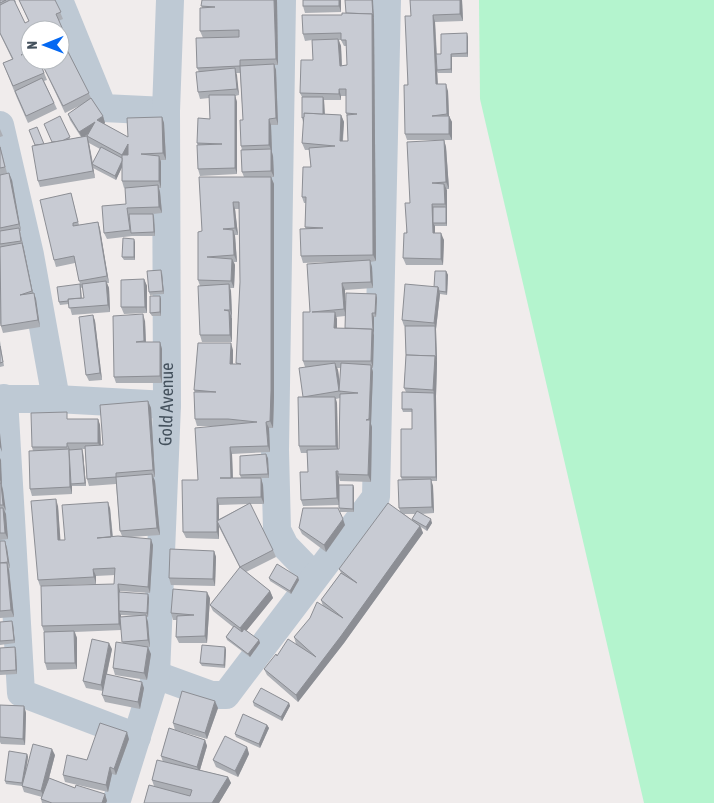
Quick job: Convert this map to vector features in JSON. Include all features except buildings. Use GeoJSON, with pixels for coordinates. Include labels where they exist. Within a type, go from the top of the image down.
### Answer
{"type":"FeatureCollection","features":[{"type":"Feature","properties":{"kind":"street"},"geometry":{"type":"LineString","coordinates":[[59,0],[103,108],[166,111]]}},
{"type":"Feature","properties":{"kind":"street","name":"Gold Avenue"},"geometry":{"type":"LineString","coordinates":[[116,803],[156,675],[167,405],[166,111],[170,0]]}},
{"type":"Feature","properties":{"kind":"street"},"geometry":{"type":"LineString","coordinates":[[282,0],[275,450],[277,530],[285,546],[314,576]]}},
{"type":"Feature","properties":{"kind":"street"},"geometry":{"type":"LineString","coordinates":[[156,675],[211,695],[226,695],[314,576],[376,497],[387,0]]}},
{"type":"Feature","properties":{"kind":"street"},"geometry":{"type":"LineString","coordinates":[[0,125],[30,254],[56,399]]}},
{"type":"Feature","properties":{"kind":"street"},"geometry":{"type":"LineString","coordinates":[[137,737],[21,693],[2,399],[56,399],[167,405]]}},
{"type":"Feature","properties":{"kind":"green space"},"geometry":{"type":"Polygon","coordinates":[[[479,0],[714,0],[714,803],[644,803],[480,99],[479,0]]]}}]}
